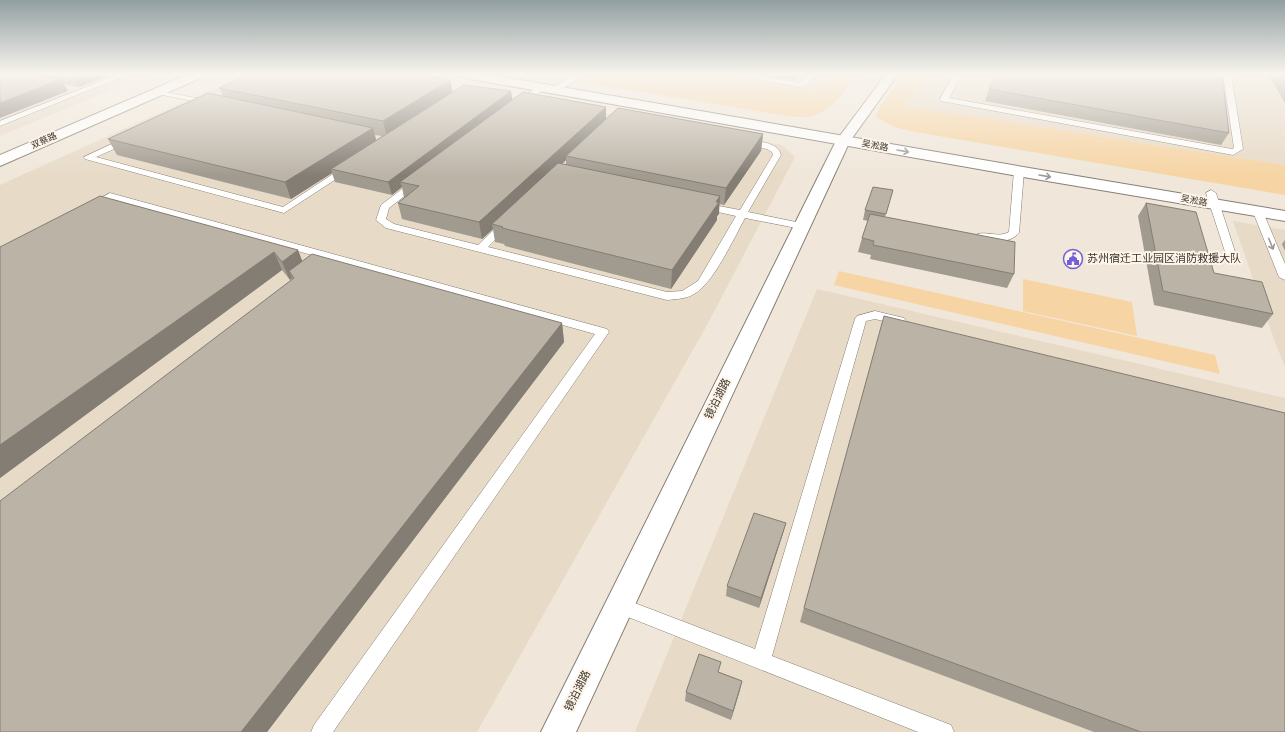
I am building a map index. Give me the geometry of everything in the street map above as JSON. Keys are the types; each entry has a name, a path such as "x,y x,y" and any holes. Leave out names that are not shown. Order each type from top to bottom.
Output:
{"main road":[{"name":"双蔡路","path":"0,150 99,108"},
{"name":"双蔡路","path":"0,161 121,108"},
{"name":"吴淞路","path":"680,108 1213,199 1258,212 1285,216"},
{"name":"镜泊湖路","path":"558,732 801,226 846,136 867,108"},
{"name":"吴淞路","path":"846,136 1018,171 1213,199 1285,206"}],"lane":[{"path":"0,124 40,108"},
{"path":"509,112 514,108"},
{"path":"994,108 1233,152 1239,148 1233,108"},
{"path":"138,135 88,157 284,210 356,163"},
{"path":"428,174 384,207 381,220 390,226 480,249 667,296 680,296 690,293 702,282 776,156 776,151 770,147 732,140"},
{"path":"968,234 997,239 1008,237 1014,233 1018,171"},
{"path":"83,210 110,196 603,332 321,732"},
{"path":"1213,199 1233,261"},
{"path":"696,204 801,226"},
{"path":"1258,212 1285,277"},
{"path":"480,249 513,217"},
{"path":"316,266 329,257"},
{"path":"761,660 861,319 875,315 914,324"},
{"path":"619,605 944,732"}],"shaded area":[{"path":"0,108 68,108 0,136"},
{"path":"170,108 577,108 782,145 795,157 707,325 477,732 0,732 0,185"},
{"path":"739,108 829,108 822,113 809,117 787,116"},
{"path":"879,108 919,108 1285,165 1285,195 915,132 894,127 876,117"},
{"path":"919,108 1285,108 1285,165"},
{"path":"1233,221 1285,230 1285,367 1275,342"},
{"path":"839,271 1215,355 1220,374 834,285"},
{"path":"1023,279 1132,302 1137,336 1023,311"},
{"path":"817,289 1285,398 1285,732 635,732"}],"building":[{"path":"175,108 279,108 373,128 285,182 108,139"},
{"path":"319,108 404,108 383,121"},
{"path":"427,108 488,108 388,182 331,169"},
{"path":"501,108 605,108 479,222 398,203 419,186 400,182"},
{"path":"618,108 763,134 726,188 566,156"},
{"path":"1094,108 1226,108 1229,133"},
{"path":"558,163 720,196 716,202 719,202 672,270 502,228 503,227 492,224"},
{"path":"873,187 893,190 886,214 865,210"},
{"path":"100,196 298,250 282,262 274,252 0,445 0,247"},
{"path":"1146,203 1196,212 1214,273 1262,282 1273,314 1163,291"},
{"path":"870,214 1015,242 1014,274 873,245 874,241 862,238"},
{"path":"312,254 562,323 241,732 0,732 0,501 294,278 289,271"},
{"path":"884,316 1285,413 1285,732 1141,732 804,608"},
{"path":"754,513 786,523 761,598 727,586"},
{"path":"699,654 721,662 718,672 742,681 733,711 686,692"}],"place":[{"name":"苏州宿迁工业园区消防救援大队","path":"1073,259"}]}
